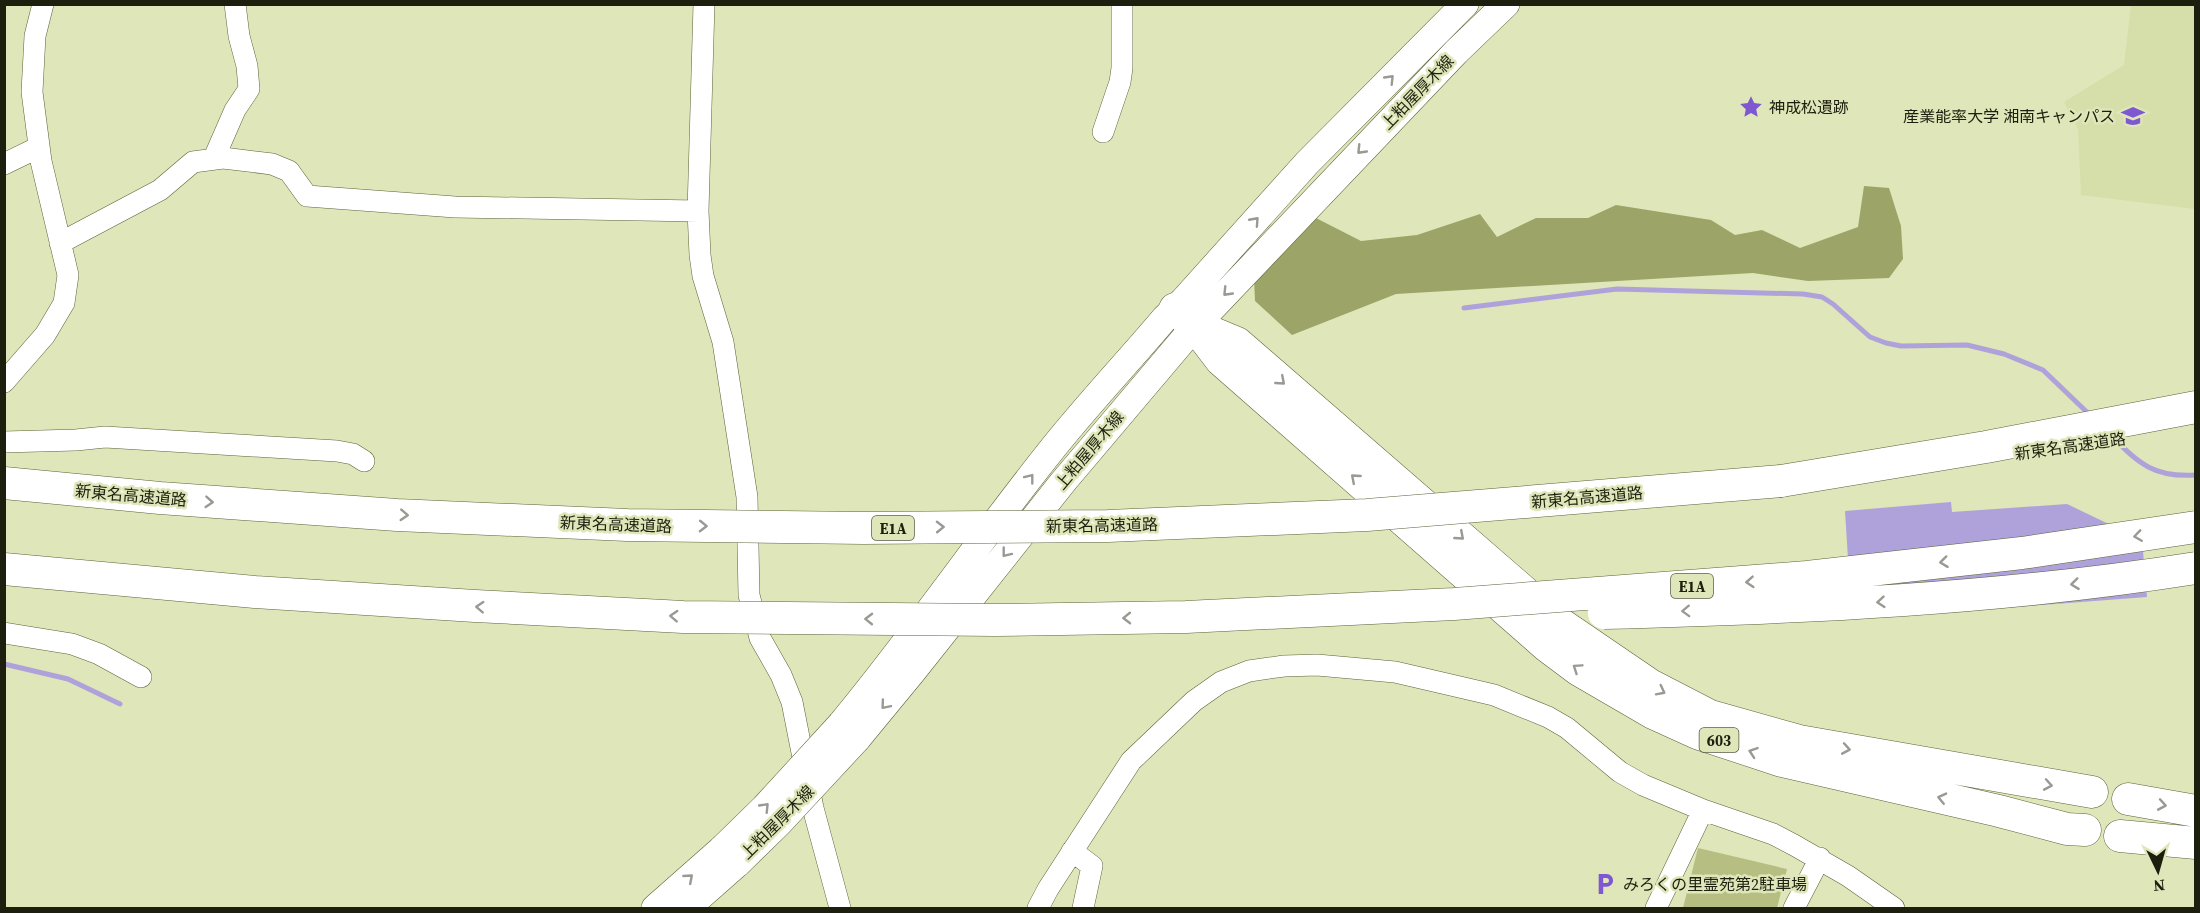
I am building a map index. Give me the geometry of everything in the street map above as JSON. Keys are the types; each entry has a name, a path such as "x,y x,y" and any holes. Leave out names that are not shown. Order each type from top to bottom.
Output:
{"highway":[{"name":"603","path":"1185,317 1229,352 1487,577 1546,646 1579,670 1653,713 1697,733 1782,761 2067,828 2085,830"},
{"path":"1781,481 1986,447 2196,407"},
{"name":"新東名高速道路","path":"4,483 160,498 397,515 627,525 864,528 1108,526 1367,514 1781,481 2015,454 2196,428"},
{"name":"E1A","path":"4,569 255,592 683,616 984,620 1186,617 1454,604 1807,577 2022,553 2196,527"},
{"path":"1186,617 1374,618 1766,609 1972,595 2196,568"},
{"name":"603","path":"1487,577 1562,624 1596,650 1650,685 1710,716 1799,741 2092,792"},
{"path":"2128,799 2196,811"},
{"path":"2120,836 2196,843"}],"main road":[{"name":"上粕屋厚木線","path":"1185,317 1307,163 1465,4"},
{"name":"上粕屋厚木線","path":"687,909 764,808 849,731 892,663 969,557 1051,451 1506,4"},
{"name":"上粕屋厚木線","path":"655,909 730,855"}],"street":[{"path":"4,382 45,335 64,303 68,274 39,147 32,92 35,36 43,4"},
{"path":"214,158 230,120 249,89 235,4"},
{"path":"704,4 698,211 703,276 723,342 747,496 749,595 760,638 781,675 792,702 813,808 840,909"},
{"path":"1102,132 1120,82 1122,4"},
{"path":"4,164 39,147"},
{"path":"60,243 160,190 193,162 214,158 272,164 290,171 307,196 455,207 698,211"},
{"path":"4,442 105,437 139,438 338,451 353,454 364,461"},
{"path":"4,633 72,644 99,654 141,677"},
{"path":"1038,909 1048,889 1131,761 1194,701 1221,682 1249,671 1284,666 1317,665 1395,672 1494,696 1548,717 1567,728 1606,762 1643,785 1703,810 1773,834 1820,858 1894,909"},
{"path":"1656,909 1703,810"},
{"path":"1072,851 1092,866 1083,909"},
{"path":"1794,909 1820,858"}],"shaded area":[{"name":"産業能率大学 湘南キャンパス","path":"2131,5 2195,5 2195,209 2081,195 2078,129 2064,102 2124,65"},
{"path":"1864,186 1889,188 1901,226 1903,259 1889,278 1808,281 1753,273 1396,294 1292,335 1255,301 1254,278 1314,217 1361,241 1417,235 1480,214 1497,237 1536,218 1588,218 1616,205 1711,220 1735,235 1762,230 1800,248 1858,227"},
{"path":"1951,502 1952,512 2067,504 2142,540 2147,597 1873,618 1850,591 1845,511"},
{"path":"1698,848 1787,869 1777,908 1683,908"}],"waterway":[{"path":"1464,308 1617,289 1803,294 1822,297 1870,337 1886,343 1901,346 1967,345 2004,354 2043,370 2092,417"},
{"path":"2109,434 2138,460 2157,471 2168,474 2196,475"},
{"path":"4,664 68,679 120,704"}],"place":[{"name":"神成松遺跡","path":"1751,107"},
{"name":"産業能率大学 湘南キャンパス","path":"2133,116"},
{"name":"みろくの里霊苑第2駐車場","path":"1605,884"}]}
